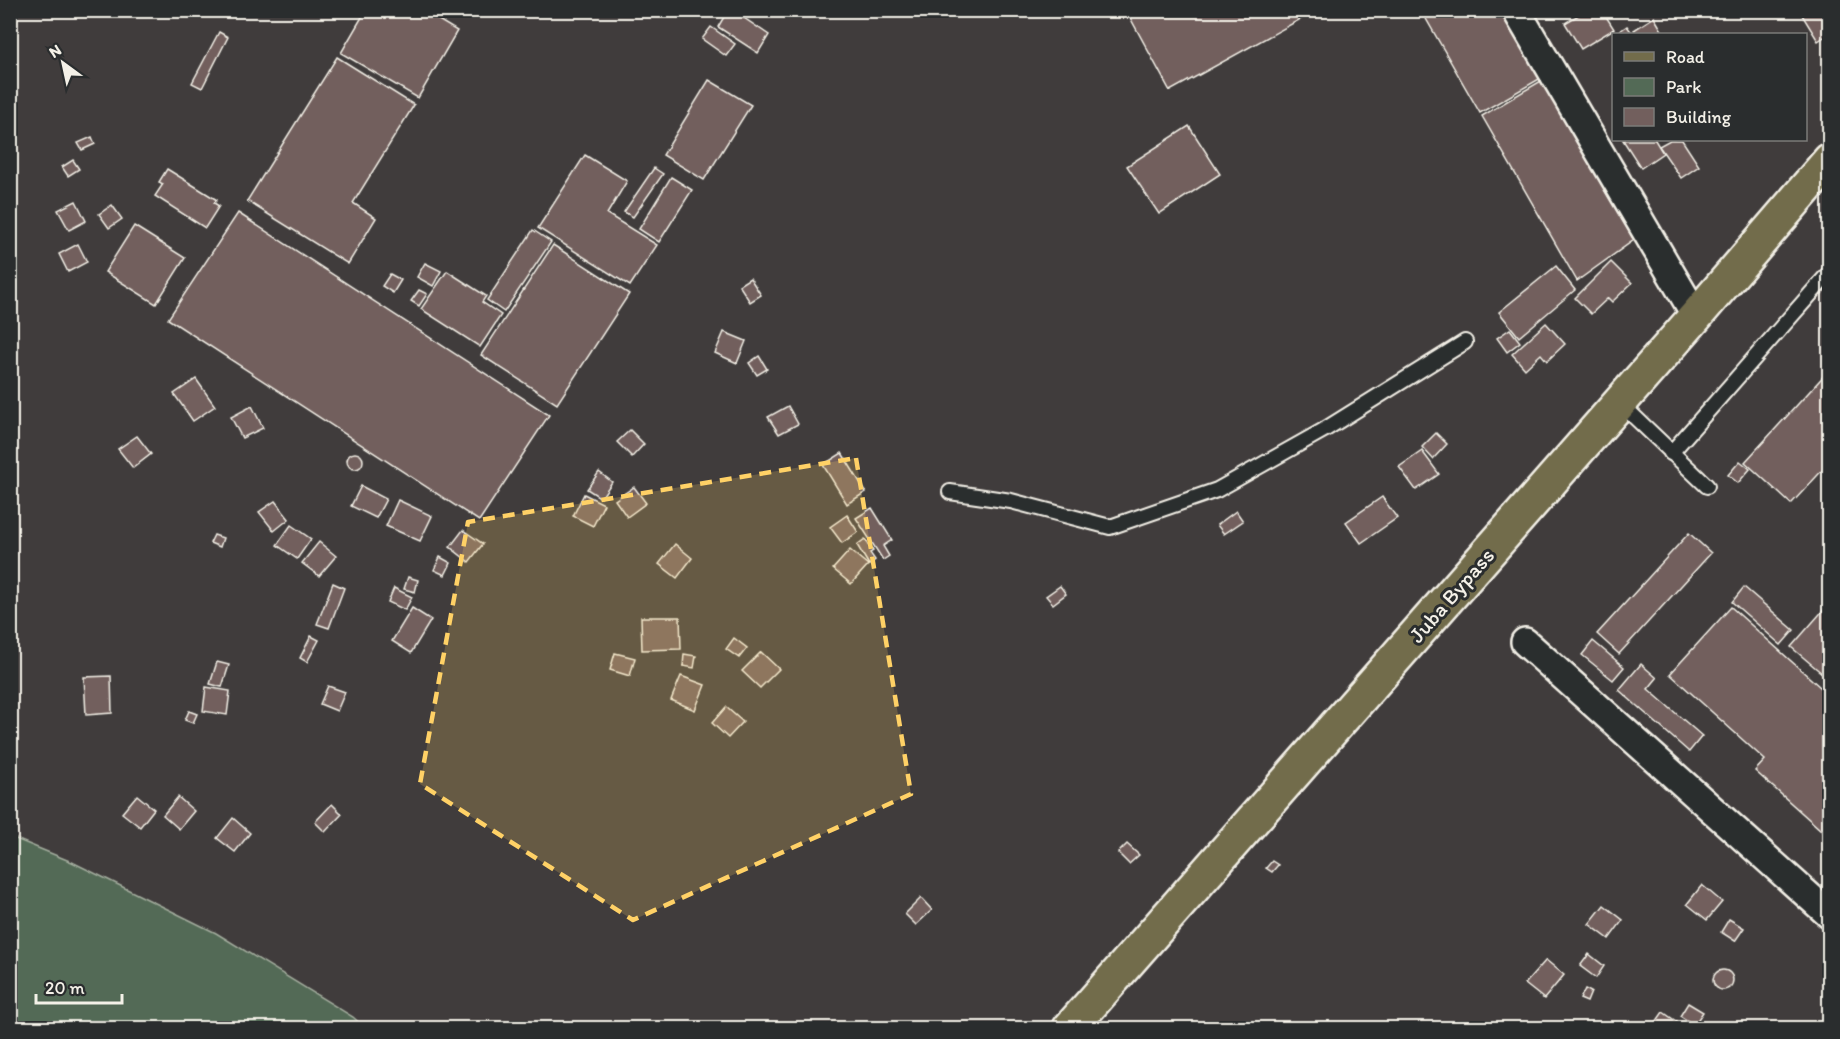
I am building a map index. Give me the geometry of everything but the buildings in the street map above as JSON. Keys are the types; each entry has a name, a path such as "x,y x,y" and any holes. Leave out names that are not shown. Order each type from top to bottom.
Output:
{"main road":[{"name":"Juba Bypass","path":"1070,1029 1696,316 1830,159"}],"street":[{"path":"1516,10 1696,316"},
{"path":"1525,642 1830,915"}],"lane":[{"path":"1671,453 1830,272"},
{"path":"950,492 1011,501 1110,527 1217,490 1324,430 1465,342"},
{"path":"1620,403 1707,486"}],"highlighted area":[{"path":"856,458 911,794 633,920 420,784 468,522"}],"green space":[{"path":"11,837 72,862 216,933 353,1017 365,1028 11,1028"}]}
